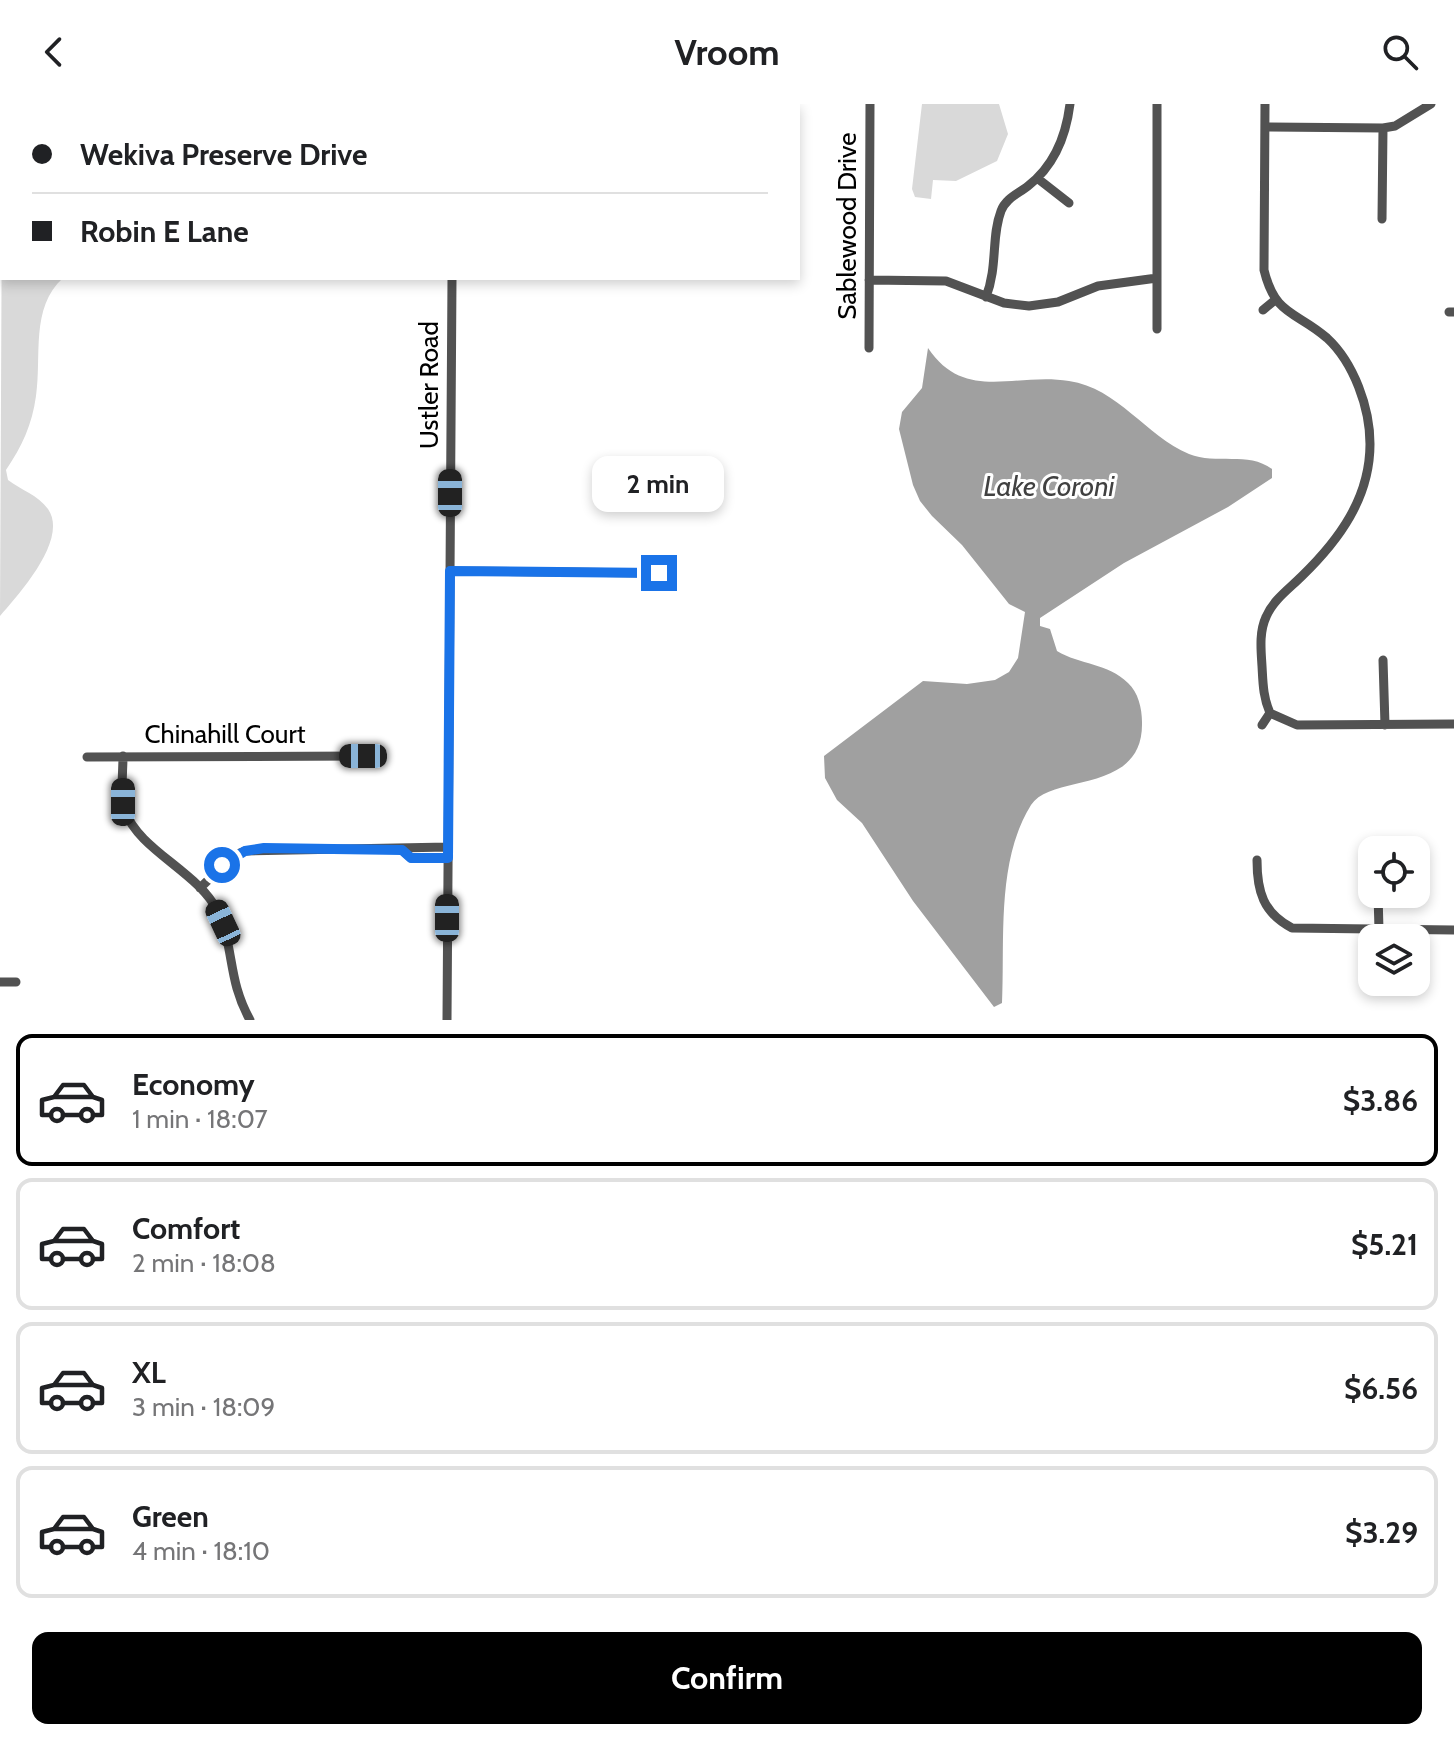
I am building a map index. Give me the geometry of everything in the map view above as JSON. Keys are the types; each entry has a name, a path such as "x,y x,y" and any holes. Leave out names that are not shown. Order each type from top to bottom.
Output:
{"street":[{"name":"Sablewood Drive","path":"869,348 870,104"},
{"path":"986,297 993,278 1000,213 1004,203 1037,178 1059,147 1070,104"},
{"path":"1157,104 1157,329"},
{"path":"1265,104 1264,270 1275,300 1328,339 1346,362 1360,390 1371,442 1363,491 1347,525 1266,616 1261,648 1264,699 1270,713 1297,725 1454,724"},
{"path":"1265,127 1383,128 1395,126 1431,104"},
{"path":"1382,219 1383,128"},
{"path":"1037,178 1069,203"},
{"path":"869,280 946,281 1017,306 1042,305 1098,286 1157,278"},
{"name":"Ustler Road","path":"447,1020 452,280"},
{"path":"1263,310 1275,300"},
{"path":"450,571 653,573 666,578"},
{"path":"1383,660 1385,725"},
{"path":"1262,725 1270,713"},
{"path":"123,756 123,802 130,821 200,888 223,923 234,986 250,1020"},
{"name":"Chinahill Court","path":"87,757 363,756"},
{"path":"200,888 233,856 264,848 402,850 424,846 448,852"},
{"path":"424,846 424,858"},
{"path":"402,850 411,858 448,852"},
{"path":"1257,860 1262,901 1278,921 1306,931 1358,930"},
{"path":"1430,930 1454,930"},
{"path":"0,982 16,982"}],"shaded area":[{"path":"922,104 999,104 1008,134 997,161 956,181 933,180 931,199 915,197 912,189"},
{"path":"2,280 61,280 46,303 42,318 38,381 32,416 6,470 8,480 48,509 53,521 52,535 39,566 0,616"}],"water":[{"name":"Lake Coroni","path":"928,348 942,365 958,375 975,380 1049,379 1086,385 1117,402 1159,436 1189,454 1242,459 1272,469 1272,478 1228,507 1124,563 1040,618 1040,626 1050,629 1057,651 1112,672 1128,683 1139,701 1142,722 1139,745 1128,761 1113,772 1042,795 1031,805 1020,827 1007,876 1002,1003 994,1007 913,901 862,823 837,800 825,778 824,756 923,681 967,684 995,680 1009,672 1018,658 1025,612 1009,604 962,545 932,516 913,485 899,429 902,412 922,388"}],"route":[{"path":"222,865 245,851 264,848 402,850 411,858 448,858 450,571 659,573"}]}
